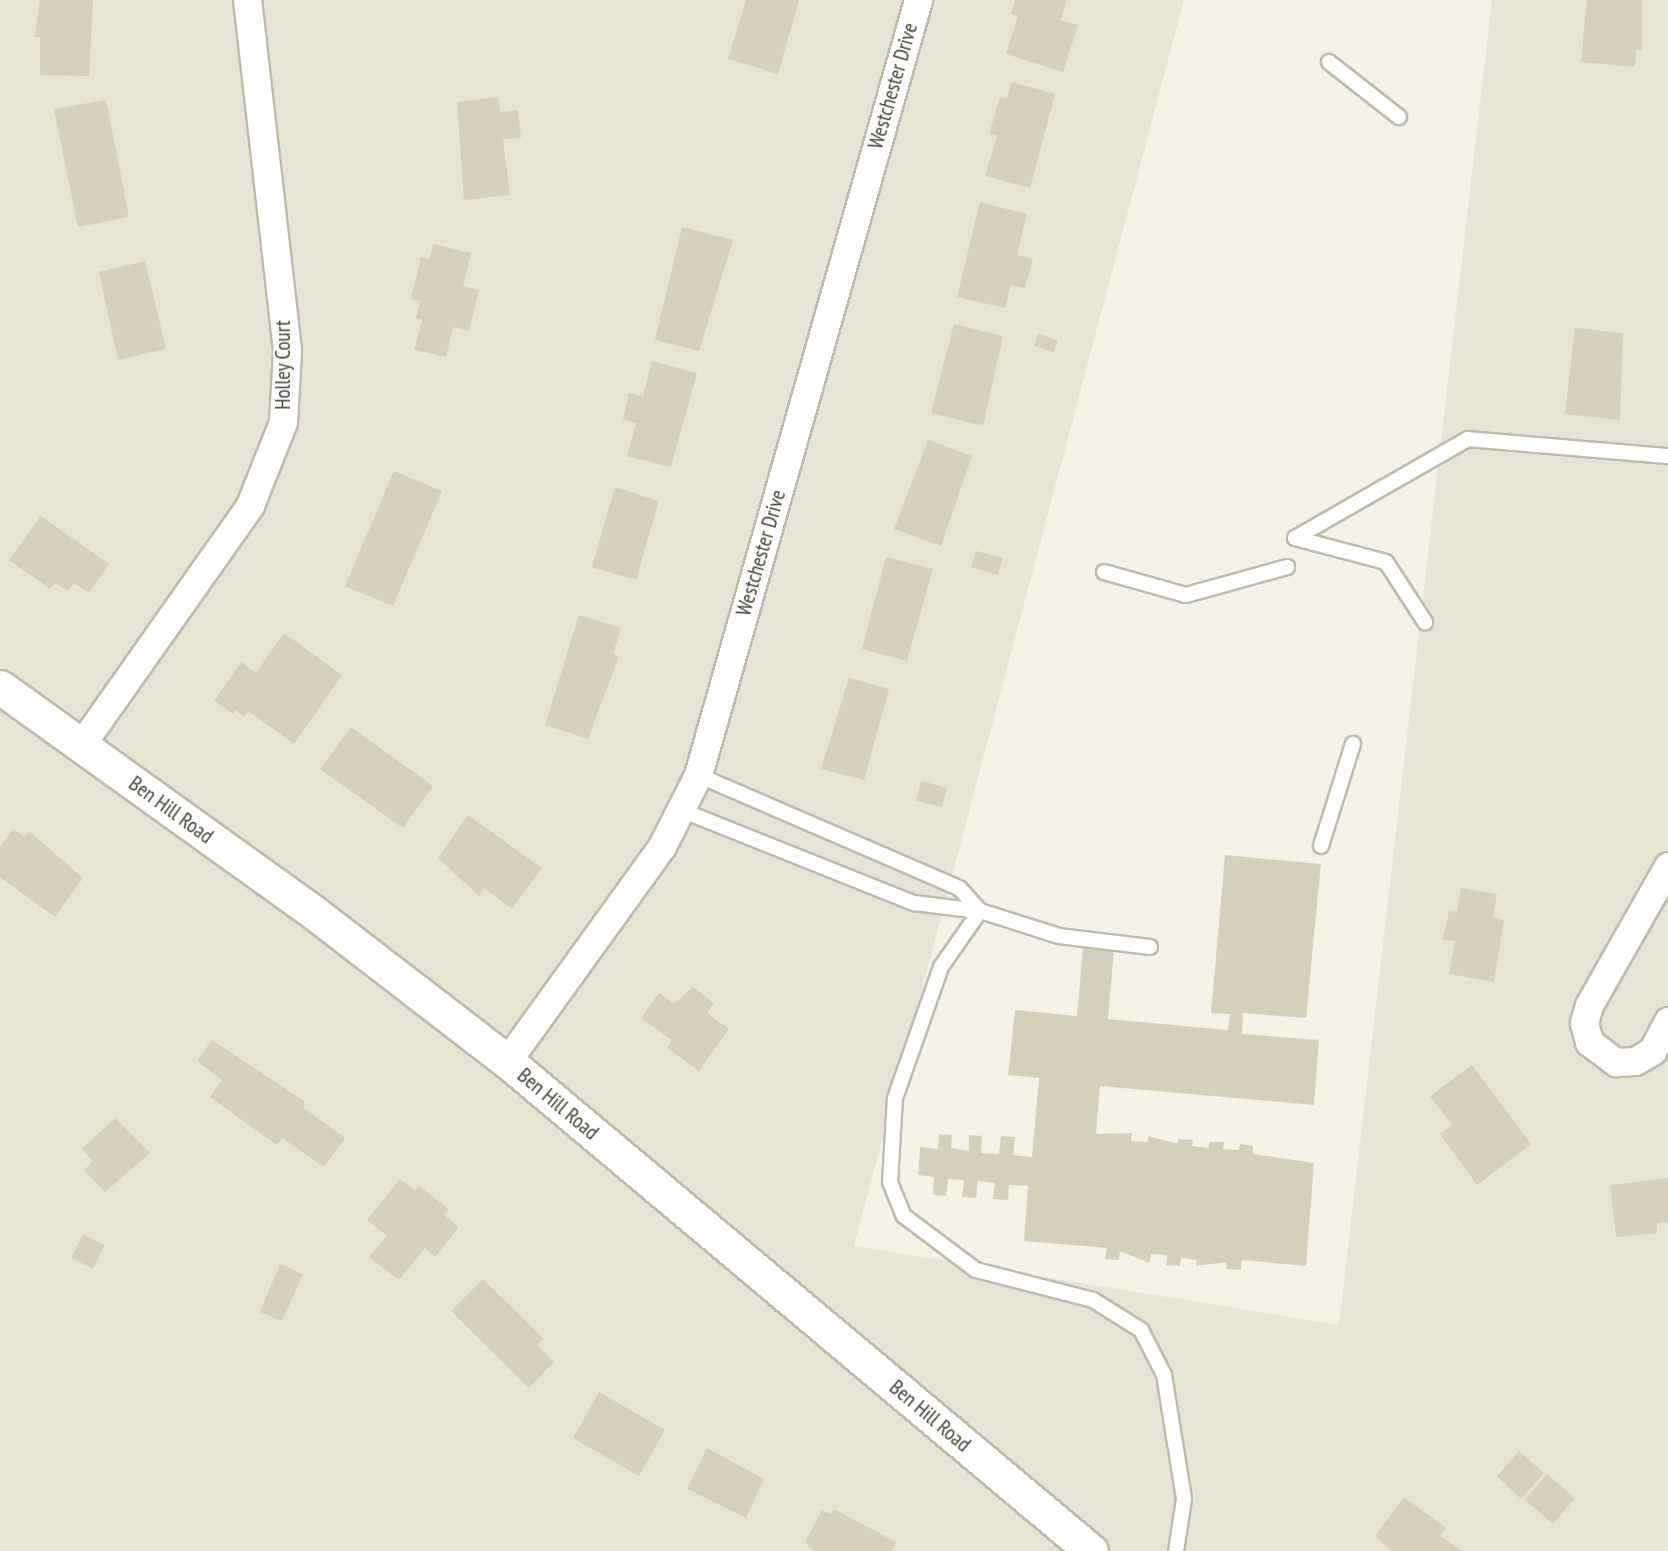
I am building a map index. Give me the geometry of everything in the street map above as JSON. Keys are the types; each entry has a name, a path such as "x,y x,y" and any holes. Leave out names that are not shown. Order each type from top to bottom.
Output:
{"street":[{"name":"Holley Court","path":"81,745 250,505 283,422 287,350 247,0"},
{"name":"Westchester Drive","path":"507,1061 662,846 698,775 918,0"},
{"name":"Ben Hill Road","path":"0,687 308,908 507,1061 1092,1551"},
{"path":"1668,866 1589,1005 1584,1023 1589,1042 1616,1062 1635,1061 1652,1051 1668,1021"}],"lane":[{"path":"1329,62 1399,117"},
{"path":"1425,622 1386,562 1295,538 1468,439 1668,456"},
{"path":"1104,572 1186,595 1287,567"},
{"path":"1322,846 1353,744"},
{"path":"698,775 959,888 980,911"},
{"path":"681,810 914,903 980,911 1059,936 1150,947"},
{"path":"980,911 941,967 895,1098 890,1182 904,1216 976,1270 1094,1300 1141,1330 1164,1375 1184,1499 1176,1551"}],"shaded area":[{"path":"0,0 1184,0 854,1246 1339,1325 1492,0 1668,0 1668,1551 0,1551"}],"building":[{"path":"40,0 93,0 89,76 40,75 40,37 35,37"},
{"path":"746,0 799,0 778,74 728,59"},
{"path":"1015,0 1067,0 1060,20 1078,25 1063,72 1006,54 1018,16 1011,14"},
{"path":"1587,0 1642,0 1642,50 1636,50 1635,67 1581,62"},
{"path":"1011,82 1055,94 1030,188 985,176 997,136 989,134 1000,97 1007,99"},
{"path":"498,97 500,112 518,110 521,138 503,139 510,195 464,200 457,102"},
{"path":"106,100 129,217 78,227 54,109"},
{"path":"980,202 1027,214 1017,255 1033,259 1025,288 1011,285 1005,308 957,297"},
{"path":"682,227 733,240 699,351 655,340"},
{"path":"433,244 471,253 463,286 479,290 469,331 453,327 446,357 414,350 422,320 416,319 420,301 411,299 421,257 430,259"},
{"path":"145,261 166,349 118,360 99,272"},
{"path":"954,324 1003,336 983,426 931,413"},
{"path":"1575,328 1623,333 1620,420 1565,414"},
{"path":"1038,334 1058,340 1054,352 1034,346"},
{"path":"652,361 697,373 671,467 627,456 636,423 623,419 629,393 643,396"},
{"path":"928,440 972,456 941,546 894,529"},
{"path":"394,471 442,491 393,606 345,586"},
{"path":"615,487 659,501 636,580 592,567"},
{"path":"41,516 109,564 89,593 74,583 68,591 55,583 50,589 9,560"},
{"path":"976,551 1003,558 998,575 971,567"},
{"path":"886,557 933,569 907,661 862,649"},
{"path":"579,615 621,628 613,654 619,656 588,739 545,725"},
{"path":"284,633 342,675 294,744 248,711 244,717 236,710 233,714 214,701 241,662 256,673"},
{"path":"849,678 889,689 864,780 821,769"},
{"path":"351,727 433,786 403,828 320,769"},
{"path":"921,781 947,788 942,807 916,801"},
{"path":"468,815 542,868 512,909 484,888 479,896 438,858"},
{"path":"13,829 24,836 30,832 83,878 55,917 0,877 0,847"},
{"path":"1225,855 1321,864 1306,1018 1243,1013 1242,1034 1319,1040 1314,1105 1100,1086 1096,1134 1132,1133 1131,1141 1148,1142 1148,1136 1178,1144 1178,1139 1193,1140 1192,1146 1209,1148 1209,1142 1224,1142 1223,1149 1239,1150 1240,1144 1253,1146 1253,1154 1314,1163 1306,1266 1242,1260 1241,1270 1226,1269 1227,1262 1196,1266 1197,1260 1181,1258 1180,1266 1166,1265 1167,1255 1151,1254 1149,1263 1120,1251 1119,1260 1105,1259 1107,1248 1024,1241 1028,1186 1009,1185 1008,1200 993,1199 995,1183 978,1181 976,1198 962,1197 964,1180 948,1179 946,1196 933,1195 934,1177 918,1175 920,1147 938,1149 939,1134 952,1135 951,1148 969,1151 969,1135 982,1136 981,1153 999,1154 1001,1136 1015,1137 1013,1155 1032,1157 1039,1078 1008,1075 1015,1010 1077,1016 1083,948 1114,950 1108,1019 1228,1030 1230,1014 1211,1013"},
{"path":"1461,888 1497,894 1493,917 1504,920 1494,982 1449,974 1455,941 1443,940 1449,911 1457,912"},
{"path":"693,987 714,1003 707,1013 729,1029 699,1071 667,1048 672,1040 641,1018 659,993 674,1004"},
{"path":"212,1040 304,1101 304,1108 345,1138 324,1167 282,1138 277,1145 210,1097 222,1080 197,1061"},
{"path":"1472,1065 1531,1144 1477,1185 1440,1134 1452,1125 1430,1096"},
{"path":"115,1118 150,1153 105,1192 84,1170 93,1161 82,1149"},
{"path":"1668,1178 1668,1222 1657,1223 1657,1233 1616,1237 1610,1185"},
{"path":"400,1179 415,1191 419,1186 449,1209 444,1215 459,1227 435,1257 425,1248 399,1280 369,1257 387,1236 367,1220"},
{"path":"83,1234 105,1245 93,1269 71,1258"},
{"path":"280,1264 303,1274 282,1321 260,1312"},
{"path":"483,1279 544,1339 537,1345 554,1362 529,1388 451,1311"},
{"path":"599,1392 665,1430 639,1476 573,1438"},
{"path":"707,1448 764,1479 746,1518 687,1489"},
{"path":"1519,1451 1544,1473 1521,1499 1497,1476"},
{"path":"1547,1474 1575,1498 1553,1524 1525,1500"},
{"path":"1404,1497 1446,1528 1440,1536 1462,1551 1392,1551 1375,1536"},
{"path":"834,1509 896,1542 892,1551 814,1551 805,1542 822,1510 831,1514"}]}
